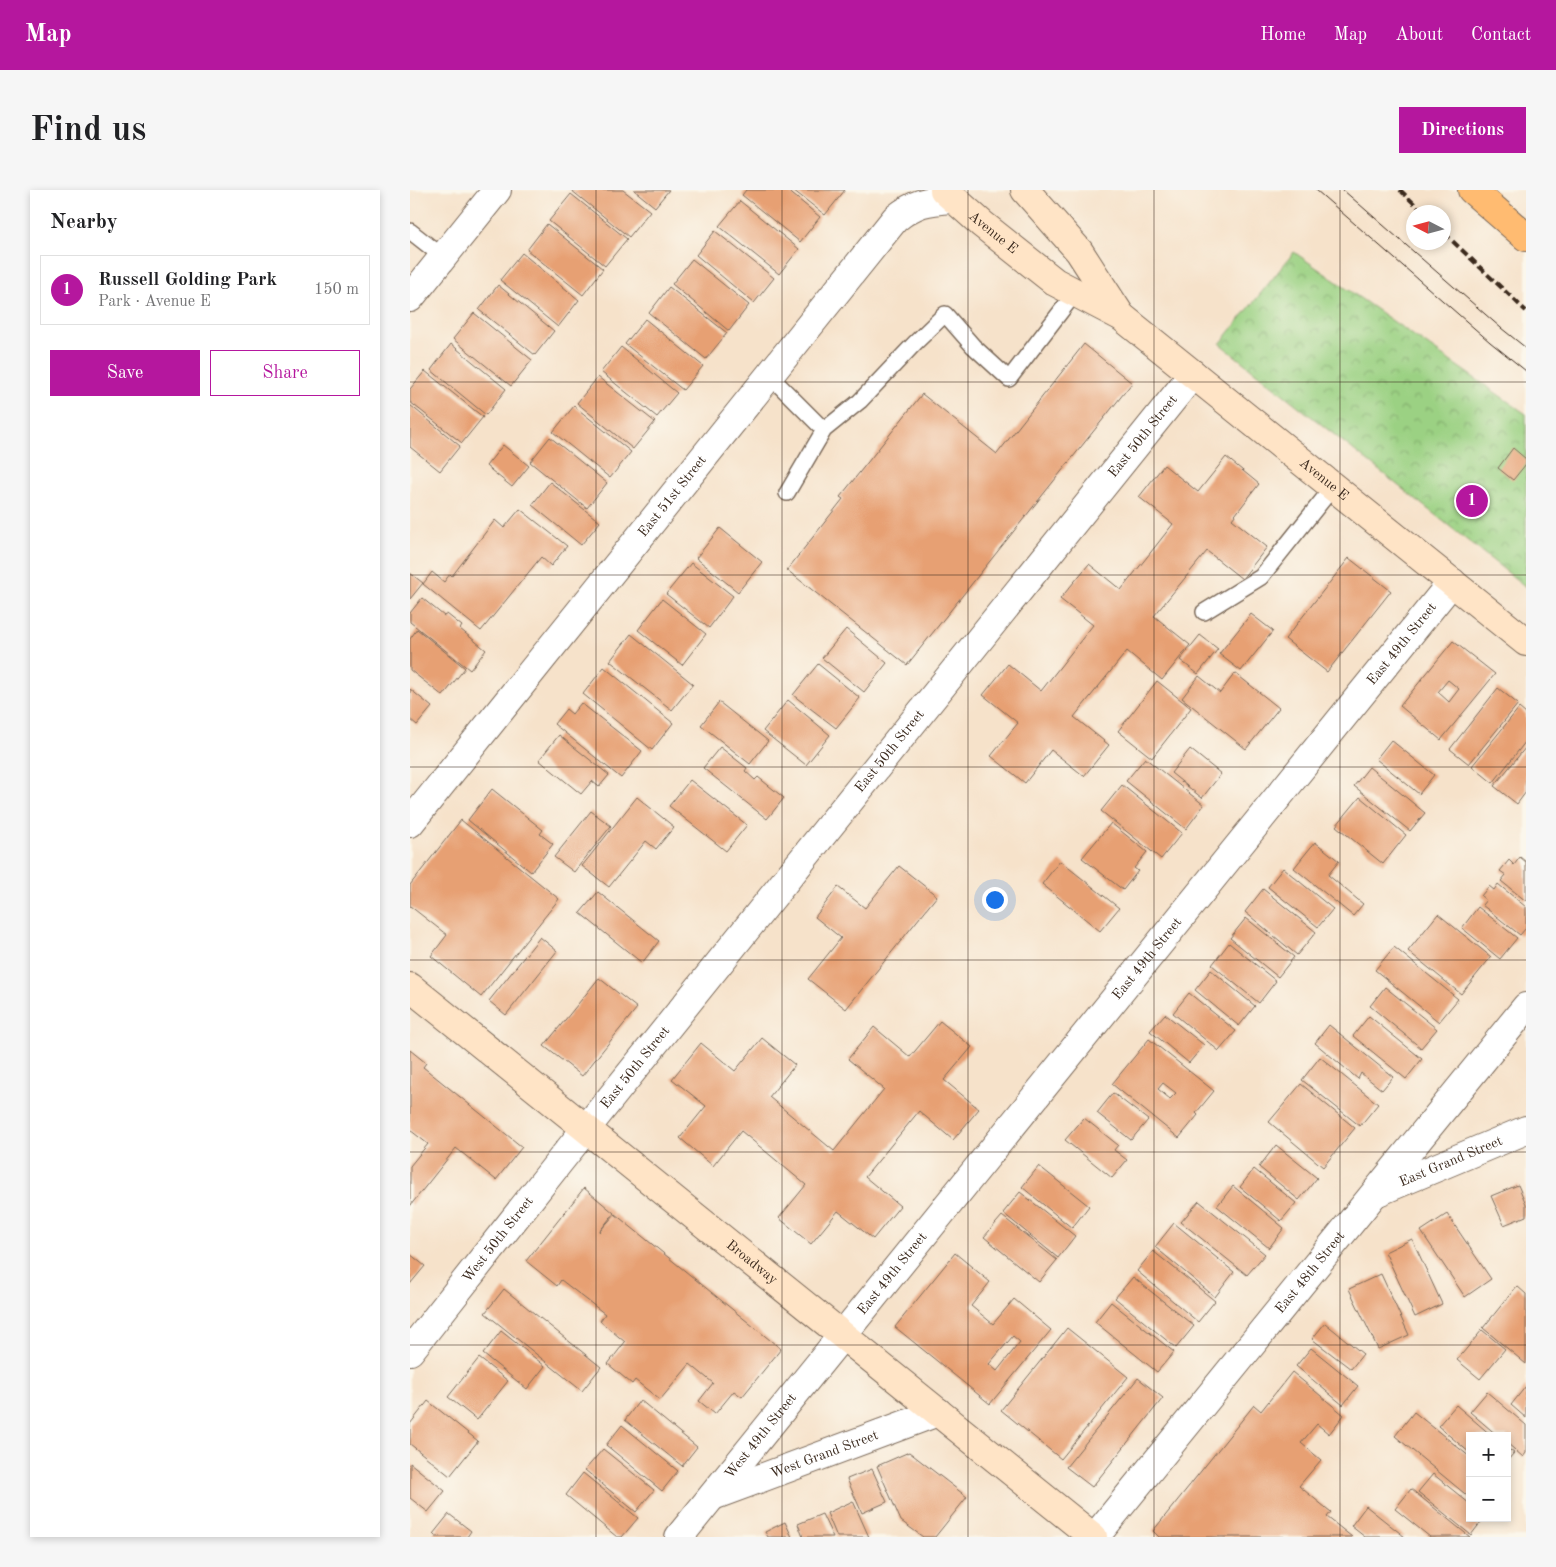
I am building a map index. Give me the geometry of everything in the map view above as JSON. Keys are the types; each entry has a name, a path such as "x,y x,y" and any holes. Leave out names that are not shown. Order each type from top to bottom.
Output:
{"highway":[{"path":"1472,190 1526,237"}],"main road":[{"name":"Avenue E","path":"1025,190 1079,251 1122,317"},
{"name":"Avenue E","path":"948,194 1055,282 1122,317 1526,642"},
{"name":"Broadway","path":"410,987 1094,1537"}],"street":[{"path":"410,298 497,190"},
{"name":"East 51st Street","path":"410,823 895,219 920,202 948,194"},
{"name":"East 50th Street","path":"587,1128 1193,374"},
{"name":"East 49th Street","path":"842,1334 1452,582"},
{"name":"East 48th Street","path":"1094,1537 1526,1007"},
{"name":"West 50th Street","path":"410,1351 587,1128"},
{"name":"East Grand Street","path":"1375,1194 1526,1130"},
{"name":"West 49th Street","path":"679,1537 842,1334"},
{"name":"West Grand Street","path":"711,1496 938,1412"}],"lane":[{"path":"410,231 444,257"},
{"path":"787,493 824,430 860,401 914,343 945,314 974,346 1009,379 1075,293"},
{"path":"769,375 824,430"},
{"path":"1204,612 1261,577 1333,487"}],"green space":[{"path":"1294,252 1526,414 1526,587 1220,344"}],"building":[{"path":"571,190 623,190 650,211 629,237"},
{"path":"634,190 669,190 655,207"},
{"path":"746,190 787,190 820,217 800,242 742,195"},
{"path":"793,190 845,190 825,215"},
{"path":"571,194 627,239 605,266 549,221"},
{"path":"740,201 799,249 779,274 719,226"},
{"path":"547,224 603,269 583,295 527,250"},
{"path":"715,231 774,278 754,303 696,255"},
{"path":"522,253 579,300 558,327 500,280"},
{"path":"692,259 749,305 729,331 672,284"},
{"path":"498,285 554,331 535,355 479,310"},
{"path":"669,287 727,333 706,359 649,313"},
{"path":"474,313 532,360 511,386 453,339"},
{"path":"645,319 703,366 683,390 625,344"},
{"path":"451,344 506,389 486,415 431,370"},
{"path":"1084,344 1132,383 907,665 787,570 843,499 840,497 922,394 997,454"},
{"path":"621,347 677,393 657,417 601,372"},
{"path":"425,371 483,417 462,443 410,402 410,389"},
{"path":"598,377 655,422 633,449 577,403"},
{"path":"410,405 460,446 440,471 410,447"},
{"path":"574,406 631,452 610,478 553,432"},
{"path":"550,437 607,483 587,508 530,462"},
{"path":"503,445 529,466 512,487 486,466"},
{"path":"1513,448 1526,459 1526,464 1513,480 1498,468"},
{"path":"1226,457 1259,484 1232,519 1267,547 1242,579 1207,551 1154,616 1190,645 1162,680 1127,651 1074,717 1109,745 1084,776 1051,750 1025,783 991,756 1018,723 983,695 1008,664 1041,691 1093,625 1060,599 1089,564 1121,590 1173,524 1139,497 1164,465 1198,492"},
{"path":"550,482 600,522 581,545 532,505"},
{"path":"520,509 567,546 551,566 541,557 481,631 423,584 432,572 444,582 450,574 452,576 495,520 504,528"},
{"path":"720,528 762,562 738,592 696,558"},
{"path":"1349,558 1391,591 1327,672 1285,639"},
{"path":"691,563 733,596 709,628 666,594"},
{"path":"410,573 423,583 410,599"},
{"path":"422,598 444,616 447,614 462,626 460,629 486,650 470,670 410,622 410,613"},
{"path":"662,599 706,634 682,665 638,630"},
{"path":"1251,614 1273,631 1241,671 1219,654"},
{"path":"417,629 465,668 443,696 410,670 410,639"},
{"path":"846,629 887,663 864,692 822,658"},
{"path":"631,634 693,684 672,710 610,661"},
{"path":"1200,635 1218,649 1198,674 1180,660"},
{"path":"1453,641 1495,674 1441,740 1400,706","holes":["1448,680 1459,689 1449,702 1438,692"]},
{"path":"818,664 860,698 836,728 793,695"},
{"path":"604,667 673,723 652,750 583,694"},
{"path":"1235,673 1279,708 1246,749 1182,698 1199,676 1220,693"},
{"path":"1157,681 1191,708 1152,758 1118,731"},
{"path":"1498,688 1518,704 1469,764 1450,749"},
{"path":"410,689 432,707 417,725 410,719"},
{"path":"788,700 830,735 806,765 763,731"},
{"path":"719,702 768,741 750,764 701,725"},
{"path":"581,703 642,751 621,778 554,724 566,709 572,714"},
{"path":"1519,708 1526,714 1526,741 1493,783 1472,766"},
{"path":"559,735 609,775 599,787 592,781 581,794 539,760"},
{"path":"1391,740 1434,775 1419,794 1376,759"},
{"path":"720,747 747,768 745,771 755,780 758,777 784,798 767,819 703,768"},
{"path":"1526,747 1526,792 1517,804 1494,786"},
{"path":"1190,749 1221,774 1202,798 1171,773"},
{"path":"1145,758 1204,805 1186,829 1126,781"},
{"path":"1369,767 1425,813 1410,831 1354,786"},
{"path":"690,780 747,825 726,851 669,806"},
{"path":"1122,785 1182,833 1161,859 1101,811"},
{"path":"492,789 543,830 540,834 553,844 531,872 468,820"},
{"path":"637,797 674,827 656,849 646,841 609,887 582,866"},
{"path":"1360,797 1406,835 1383,864 1336,826"},
{"path":"591,811 611,826 574,872 554,857"},
{"path":"461,820 559,899 481,997 431,956 447,935 410,906 410,885"},
{"path":"1111,823 1147,852 1134,868 1138,871 1123,890 1082,858"},
{"path":"1315,842 1339,861 1328,875 1363,904 1353,916 1294,868"},
{"path":"1520,857 1526,862 1526,901 1501,881 1506,875 1500,871 1509,860 1514,865"},
{"path":"1060,861 1119,908 1100,931 1042,884"},
{"path":"899,866 937,896 846,1009 808,979 841,938 815,917 838,887 865,908"},
{"path":"1283,868 1333,909 1318,927 1268,887"},
{"path":"1498,884 1526,907 1526,928 1520,935 1482,905 1486,900 1481,896 1489,886 1494,890"},
{"path":"1263,889 1316,932 1297,955 1245,912"},
{"path":"598,892 659,941 642,963 580,913"},
{"path":"1478,907 1517,938 1500,959 1462,928"},
{"path":"1438,914 1491,957 1461,994 1408,951"},
{"path":"1246,918 1294,957 1278,977 1230,938"},
{"path":"540,937 557,951 506,1015 489,1001"},
{"path":"1229,943 1276,981 1259,1003 1212,965"},
{"path":"1394,947 1458,999 1439,1022 1375,970"},
{"path":"1211,970 1255,1006 1239,1026 1195,990"},
{"path":"599,978 637,1008 582,1076 544,1046"},
{"path":"1385,987 1437,1029 1421,1048 1370,1006"},
{"path":"1189,993 1236,1031 1219,1051 1173,1013"},
{"path":"1165,1014 1204,1045 1189,1063 1150,1031"},
{"path":"1369,1016 1422,1059 1406,1079 1353,1036"},
{"path":"940,1021 972,1047 944,1080 979,1109 953,1140 919,1111 865,1177 900,1206 873,1239 838,1211 811,1244 779,1218 806,1185 741,1131 713,1166 680,1138 706,1106 672,1079 701,1043 735,1071 762,1038 795,1065 769,1097 834,1151 884,1089 848,1059 874,1027 910,1057"},
{"path":"1329,1025 1393,1077 1382,1090 1361,1073 1358,1079 1315,1043"},
{"path":"1149,1039 1214,1091 1196,1113 1198,1115 1179,1138 1112,1084","holes":["1163,1083 1176,1093 1170,1099 1158,1089"]},
{"path":"410,1050 426,1063 423,1067 522,1147 496,1180 456,1148 410,1206 410,1166 428,1144 410,1130"},
{"path":"1320,1057 1378,1104 1360,1126 1302,1080"},
{"path":"1301,1084 1355,1128 1323,1167 1269,1122"},
{"path":"1113,1093 1148,1120 1131,1140 1097,1113"},
{"path":"1084,1118 1118,1145 1114,1150 1127,1160 1112,1178 1065,1140"},
{"path":"1276,1145 1317,1178 1299,1200 1259,1167"},
{"path":"1039,1166 1089,1206 1072,1228 1022,1187"},
{"path":"1254,1169 1296,1203 1281,1221 1240,1187"},
{"path":"1518,1185 1526,1204 1526,1216 1504,1225 1491,1196"},
{"path":"1233,1186 1284,1228 1269,1248 1217,1206"},
{"path":"584,1188 614,1213 599,1232 615,1214 781,1349 742,1397 734,1391 715,1414 699,1401 713,1383 690,1364 660,1400 635,1380 632,1384 608,1364 625,1342 600,1321 605,1314 561,1280 557,1286 526,1261"},
{"path":"1020,1192 1075,1236 1058,1258 1003,1213"},
{"path":"1199,1201 1265,1254 1247,1275 1181,1222"},
{"path":"1447,1214 1491,1279 1465,1297 1421,1231"},
{"path":"1002,1216 1057,1260 1039,1282 984,1237"},
{"path":"1174,1223 1234,1272 1215,1297 1155,1247"},
{"path":"1412,1239 1442,1304 1415,1317 1385,1252"},
{"path":"1153,1251 1215,1301 1198,1322 1137,1271"},
{"path":"955,1253 990,1282 971,1306 993,1324 1014,1299 1051,1330 990,1404 895,1327","holes":["1013,1336 1020,1342 997,1371 989,1364"]},
{"path":"410,1254 425,1266 410,1284"},
{"path":"1381,1274 1409,1335 1378,1349 1349,1289"},
{"path":"1133,1277 1194,1326 1176,1348 1115,1298"},
{"path":"1517,1286 1526,1294 1526,1364 1483,1328"},
{"path":"504,1289 601,1367 582,1391 485,1313"},
{"path":"1111,1302 1174,1352 1157,1372 1095,1322"},
{"path":"1325,1323 1363,1354 1351,1369 1312,1339"},
{"path":"1067,1328 1128,1377 1061,1459 1001,1410"},
{"path":"1482,1330 1505,1349 1480,1379 1457,1360"},
{"path":"501,1331 545,1366 527,1389 483,1354"},
{"path":"1311,1348 1358,1386 1343,1405 1296,1366"},
{"path":"479,1358 508,1381 477,1420 448,1397"},
{"path":"1292,1372 1344,1415 1329,1434 1317,1424 1301,1443 1321,1460 1299,1486 1331,1512 1327,1517 1352,1537 1159,1537 1153,1531 1254,1405 1261,1411"},
{"path":"1138,1378 1163,1398 1092,1487 1066,1467"},
{"path":"1526,1386 1526,1418 1511,1405"},
{"path":"1487,1392 1526,1425 1526,1453 1523,1457 1511,1446 1511,1432 1493,1432 1470,1412"},
{"path":"640,1400 697,1447 682,1466 625,1420"},
{"path":"428,1401 478,1441 450,1476 410,1444 410,1424"},
{"path":"1456,1405 1487,1432 1466,1432 1466,1450 1438,1426"},
{"path":"1414,1412 1466,1454 1466,1495 1395,1436"},
{"path":"622,1425 678,1471 662,1491 606,1445"},
{"path":"603,1449 654,1490 636,1512 585,1470"},
{"path":"909,1452 967,1497 935,1537 923,1537 901,1521 877,1466"},
{"path":"410,1463 445,1491 428,1512 410,1498"},
{"path":"872,1469 887,1502 862,1513 847,1479"},
{"path":"583,1473 638,1518 622,1537 617,1537 566,1495"},
{"path":"1433,1474 1466,1501 1466,1522 1481,1522 1471,1535 1418,1492"},
{"path":"1411,1489 1470,1537 1430,1537 1395,1509"},
{"path":"853,1501 869,1537 837,1537 827,1513"},
{"path":"1366,1506 1405,1537 1365,1537 1351,1526"},
{"path":"449,1514 471,1531 467,1537 436,1537 433,1534"},
{"path":"822,1514 833,1537 803,1537 798,1524"},
{"path":"785,1522 792,1537 768,1537 765,1532"}],"tram line":[{"path":"1316,190 1490,342 1526,371"},
{"path":"1343,190 1526,348"}],"railway":[{"path":"1400,190 1416,205"},
{"path":"1451,240 1526,311"}],"place":[{"name":"Russell Golding Park","path":"1472,501"}]}
